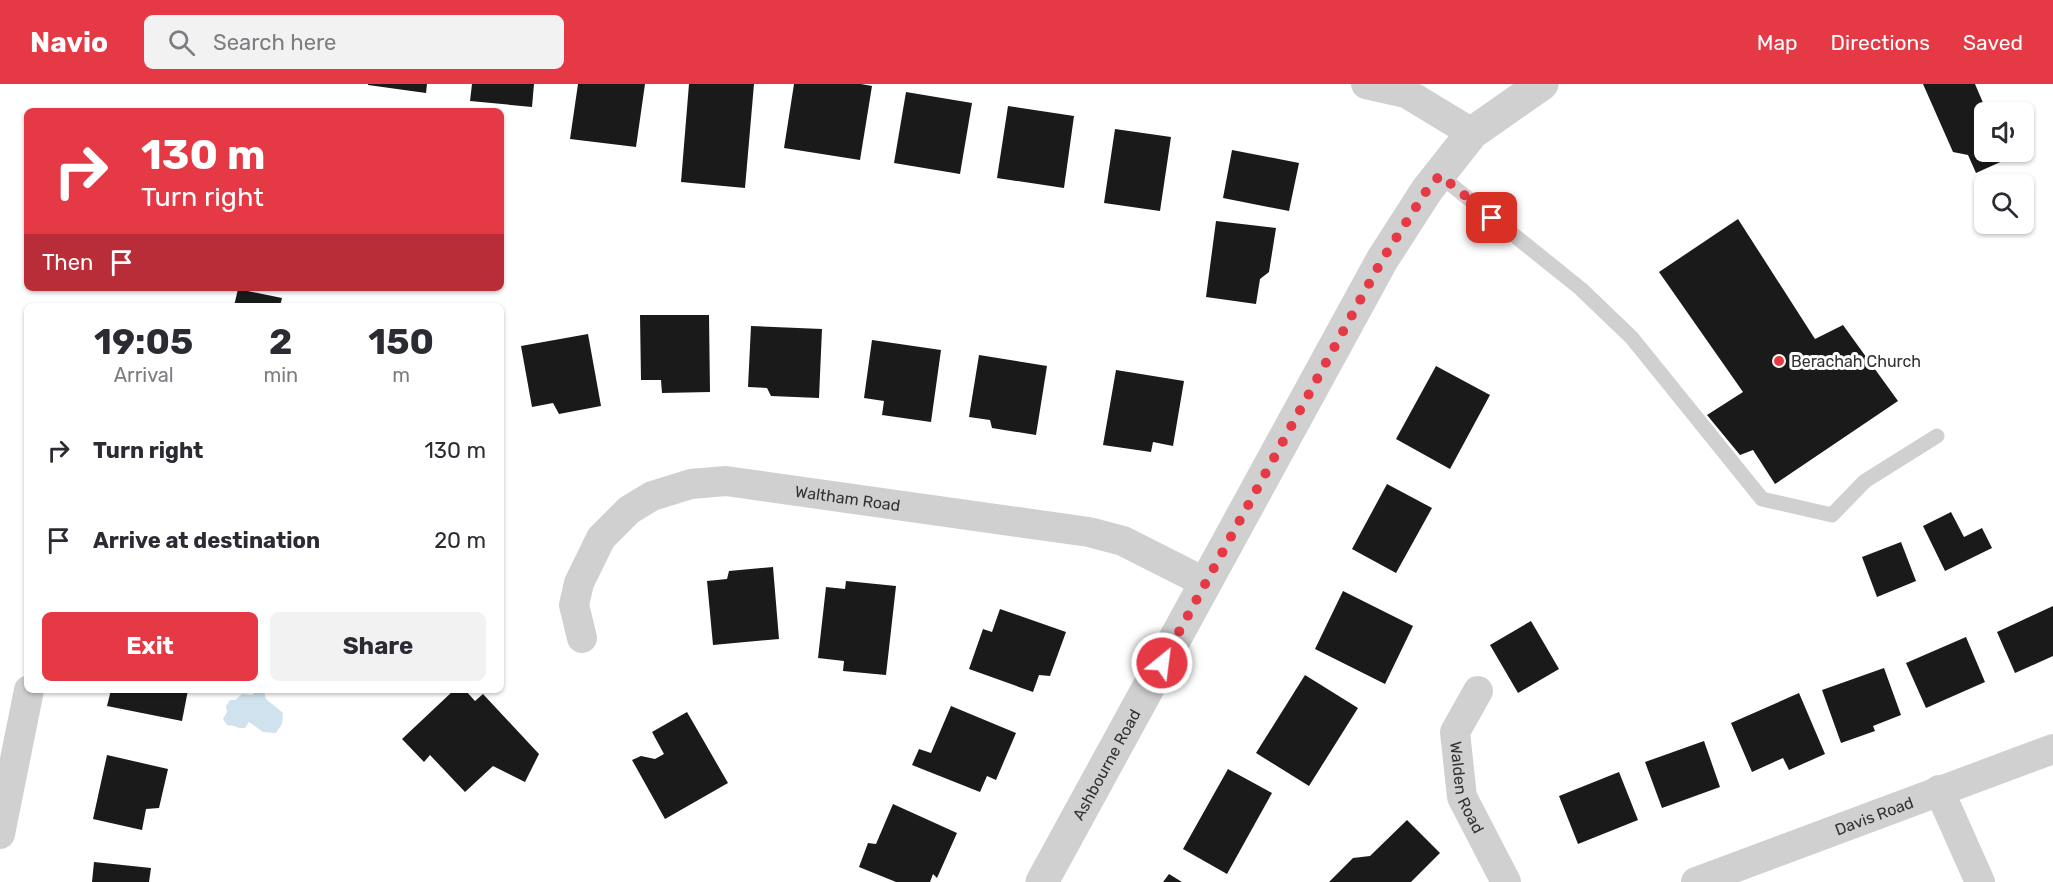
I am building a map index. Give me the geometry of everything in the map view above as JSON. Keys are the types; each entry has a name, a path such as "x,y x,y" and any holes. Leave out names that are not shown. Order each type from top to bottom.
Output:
{"street":[{"path":"1366,84 1406,93 1472,133"},
{"name":"Ashbourne Road","path":"1042,882 1382,260 1427,190 1472,133 1528,88"},
{"name":"Waltham Road","path":"582,638 574,605 579,583 601,538 629,510 652,496 691,483 726,481 1089,532 1123,541 1206,583"},
{"name":"Walden Road","path":"1478,692 1455,732 1462,797 1506,882"},
{"path":"0,834 28,693"},
{"name":"Davis Road","path":"1696,882 2053,748"},
{"path":"1939,790 1980,882"}],"lane":[{"path":"1440,175 1581,289 1632,338 1762,499 1832,515 1865,481 1937,436"}],"water":[{"path":"264,693 266,699 283,713 282,724 276,733 263,732 249,722 245,728 227,725 223,719 230,700 235,700 242,694"}],"building":[{"path":"368,84 427,84 426,93"},
{"path":"472,84 534,84 532,107 470,101"},
{"path":"578,84 645,84 636,147 570,139"},
{"path":"689,84 754,84 745,188 681,182"},
{"path":"794,84 872,86 860,160 784,148"},
{"path":"1923,84 1975,84 1983,102 1974,102 1974,162 2000,162 1976,173 1968,155 1953,152"},
{"path":"906,92 972,103 960,174 894,163"},
{"path":"1008,106 1074,116 1064,188 997,178"},
{"path":"1115,129 1171,137 1160,211 1104,203"},
{"path":"1232,150 1299,163 1289,211 1223,198"},
{"name":"Berachah Church","path":"1738,219 1815,339 1843,325 1898,401 1775,484 1753,450 1740,455 1707,415 1743,392 1659,272"},
{"path":"1216,221 1276,228 1269,272 1260,279 1256,304 1206,297"},
{"path":"238,291 282,298 281,303 235,303"},
{"path":"640,315 709,315 710,392 662,393 661,380 641,380"},
{"path":"751,326 822,329 819,398 771,396 767,388 748,387"},
{"path":"588,334 601,406 559,414 553,403 532,407 521,346"},
{"path":"872,340 941,350 931,422 882,415 884,401 864,398"},
{"path":"979,355 1047,366 1036,435 992,428 990,420 969,417"},
{"path":"1436,366 1490,395 1450,469 1396,439"},
{"path":"1116,370 1184,381 1173,446 1153,442 1151,452 1103,445"},
{"path":"1387,484 1432,508 1396,573 1352,549"},
{"path":"1951,512 1964,537 1982,528 1992,548 1945,571 1923,526"},
{"path":"1901,542 1916,581 1877,597 1862,557"},
{"path":"773,567 779,639 713,645 707,581 727,579 729,571"},
{"path":"846,581 896,586 886,675 843,671 844,661 818,658 826,587 845,589"},
{"path":"1343,591 1413,626 1385,684 1315,649"},
{"path":"2053,606 2053,656 2015,673 1997,632"},
{"path":"1000,609 1066,632 1050,676 1039,675 1033,692 969,669 983,629 992,632"},
{"path":"1531,621 1559,669 1518,693 1490,645"},
{"path":"1966,637 1985,682 1926,708 1906,663"},
{"path":"1884,668 1901,715 1873,726 1875,731 1841,743 1822,690"},
{"path":"1305,675 1358,708 1309,786 1256,753"},
{"path":"110,693 187,693 182,721 107,706"},
{"path":"451,693 468,693 475,701 483,694 539,754 525,782 493,766 465,792 430,755 424,762 402,739"},
{"path":"1799,693 1825,754 1789,770 1783,758 1752,772 1731,723"},
{"path":"951,706 1016,733 996,780 987,776 980,792 912,765 919,749 931,753"},
{"path":"687,712 728,783 665,819 632,760 641,756 655,759 664,754 652,732"},
{"path":"1704,741 1720,787 1662,808 1645,762"},
{"path":"107,755 168,769 159,808 146,809 142,830 93,819"},
{"path":"1228,769 1272,793 1227,874 1183,849"},
{"path":"1619,772 1638,820 1578,844 1559,796"},
{"path":"893,804 957,833 937,878 933,874 930,882 896,882 859,867 868,843 876,844"},
{"path":"1407,820 1440,853 1411,882 1329,882 1353,858 1370,856"},
{"path":"94,862 151,868 149,882 92,882"},
{"path":"1169,874 1182,882 1163,882"}],"place":[{"name":"Berachah Church","path":"1779,361"}],"route":[{"path":"1162,663 1382,260 1427,190 1440,175 1492,218"}]}
